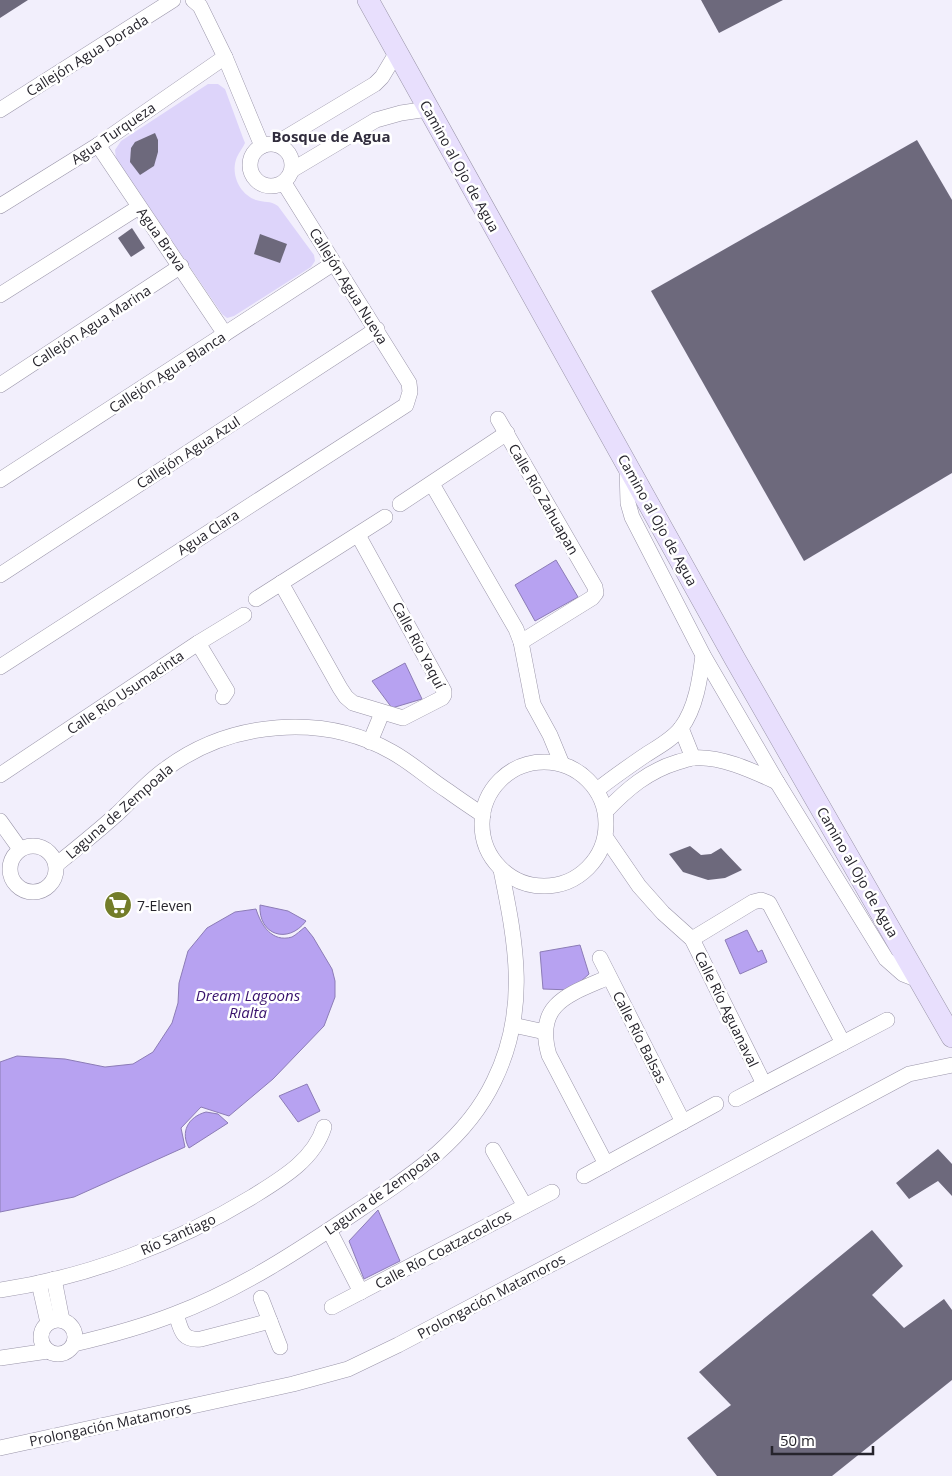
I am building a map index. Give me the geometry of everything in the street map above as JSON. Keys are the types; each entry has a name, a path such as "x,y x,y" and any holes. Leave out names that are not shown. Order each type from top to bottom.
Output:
{"street":[{"name":"Callejón Agua Dorada","path":"0,110 173,0"},
{"path":"193,0 200,6 268,145 287,151 291,156 288,176"},
{"name":"Camino al Ojo de Agua","path":"368,0 735,659 952,1037"},
{"path":"397,52 386,71 375,84 252,156 250,163 253,176 258,182 271,187 278,186 288,176 376,120 400,113 428,109"},
{"name":"Agua Turqueza","path":"0,206 98,145 225,57"},
{"name":"Agua Brava","path":"98,145 225,334"},
{"name":"Callejón Agua Nueva","path":"288,176 334,263 409,383 410,392"},
{"path":"0,295 139,207"},
{"name":"Callejón Agua Blanca","path":"0,480 334,263"},
{"name":"Callejón Agua Marina","path":"0,385 181,266"},
{"name":"Callejón Agua Azul","path":"0,575 377,329"},
{"name":"Agua Clara","path":"0,667 406,405 410,392"},
{"path":"498,419 507,433"},
{"name":"Calle Río Zahuapan","path":"400,504 507,433 596,591 592,598 521,642"},
{"path":"628,466 628,502 632,517 703,655 777,782 886,960 903,974 921,982"},
{"path":"432,484 516,629 521,642 533,704 550,735 562,764"},
{"path":"256,599 384,517"},
{"name":"Calle Río Yaquí","path":"281,583 346,697 353,703 403,718 442,698 445,693 358,535"},
{"path":"198,643 244,615"},
{"name":"Calle Río Usumacinta","path":"0,775 198,643 227,691 223,697"},
{"path":"597,790 619,772 666,742 681,728 696,692 703,655"},
{"path":"370,742 382,713"},
{"name":"Laguna de Zempoala","path":"56,865 96,833 146,784 168,766 192,752 220,740 266,728 298,726 334,731 370,742 412,764 482,815"},
{"path":"681,728 693,758"},
{"path":"606,811 626,791 646,776 666,766 693,758 732,764 777,782"},
{"path":"541,762 562,764 581,774 597,790 606,811 606,838 599,855 587,870 572,881 554,886 535,886 517,880 502,870 489,854 482,835 482,815 489,794 502,778 514,770 541,762"},
{"path":"0,822 20,849"},
{"path":"606,838 639,886 663,913 692,939"},
{"path":"33,845 45,849 54,858 56,865 56,872 50,885 38,892 30,892 17,886 5,872 11,860 20,849 33,845"},
{"name":"Laguna de Zempoala","path":"74,1344 121,1333 176,1314 266,1270 329,1230 436,1156 463,1129 494,1081 505,1055 512,1026 518,972 513,926 502,870"},
{"name":"Calle Río Aguanaval","path":"764,1084 692,939 753,902 761,900 769,904 843,1043"},
{"path":"600,958 609,977"},
{"name":"Calle Río Balsas","path":"606,1164 549,1055 545,1042 547,1020 553,1008 572,992 609,977 683,1122"},
{"name":"Calle Río Aguanaval","path":"736,1099 887,1020"},
{"path":"512,1026 545,1032"},
{"name":"Prolongación Matamoros","path":"0,1448 293,1384 348,1369 398,1345 909,1074 952,1065"},
{"path":"584,1176 716,1104"},
{"name":"Río Santiago","path":"0,1290 39,1283 104,1265 179,1236 229,1211 294,1169 313,1151 321,1138 324,1127"},
{"name":"Calle Río Coatzacoalcos","path":"493,1150 525,1206"},
{"name":"Calle Río Coatzacoalcos","path":"332,1307 552,1192"},
{"name":"Calle Río Coatzacoalcos","path":"329,1230 361,1292"},
{"path":"54,1279 55,1321"},
{"path":"39,1283 55,1321"},
{"path":"261,1298 280,1347"},
{"path":"176,1314 181,1331 187,1338 192,1339 200,1339 270,1321"},
{"path":"0,1358 48,1351 59,1354 65,1352 74,1344 75,1338 72,1327 55,1321 44,1326 40,1337 41,1342 48,1351"}],"shaded area":[{"path":"208,84 218,84 225,89 245,143 235,163 237,182 250,197 278,206 314,255 315,261 311,267 234,316 227,318 222,314 116,159 115,150 121,141"}],"water":[{"path":"556,560 578,597 535,621 515,585"},
{"path":"405,663 422,699 392,708 372,681"},
{"path":"260,905 288,911 306,921 291,933 276,933 269,930 264,924"},
{"name":"Dream Lagoons Rialta","path":"256,909 264,926 273,935 285,938 292,937 305,927 332,969 335,981 335,997 324,1026 273,1079 229,1116 201,1107 181,1128 185,1147 74,1197 0,1212 0,1062 17,1056 65,1059 105,1067 133,1064 153,1052 172,1023 178,1003 179,983 188,951 207,928 235,912"},
{"path":"747,930 758,952 762,950 767,962 740,974 725,940"},
{"path":"580,945 589,974 571,990 543,989 540,952"},
{"path":"307,1084 320,1111 298,1122 279,1096"},
{"path":"206,1112 218,1114 228,1123 189,1148 185,1136 187,1126 194,1117"},
{"path":"378,1210 400,1261 364,1279 349,1241"}],"building":[{"path":"0,0 28,0 0,18"},
{"path":"701,0 783,0 719,33"},
{"path":"155,133 158,140 158,152 154,166 140,175 130,162 131,148 135,142"},
{"path":"917,140 952,200 952,473 804,561 651,291"},
{"path":"132,228 145,248 131,257 118,238"},
{"path":"260,234 287,244 280,263 254,254"},
{"path":"690,846 701,855 711,854 721,848 742,870 725,878 708,880 683,872 669,854"},
{"path":"938,1149 952,1164 952,1196 938,1181 909,1199 896,1183"},
{"path":"872,1230 903,1266 872,1295 904,1328 944,1299 952,1310 952,1380 832,1476 717,1476 687,1438 731,1405 699,1372"}],"place":[{"name":"7-Eleven","path":"118,905"}],"district":[{"name":"Bosque de Agua","path":"331,136"}]}
